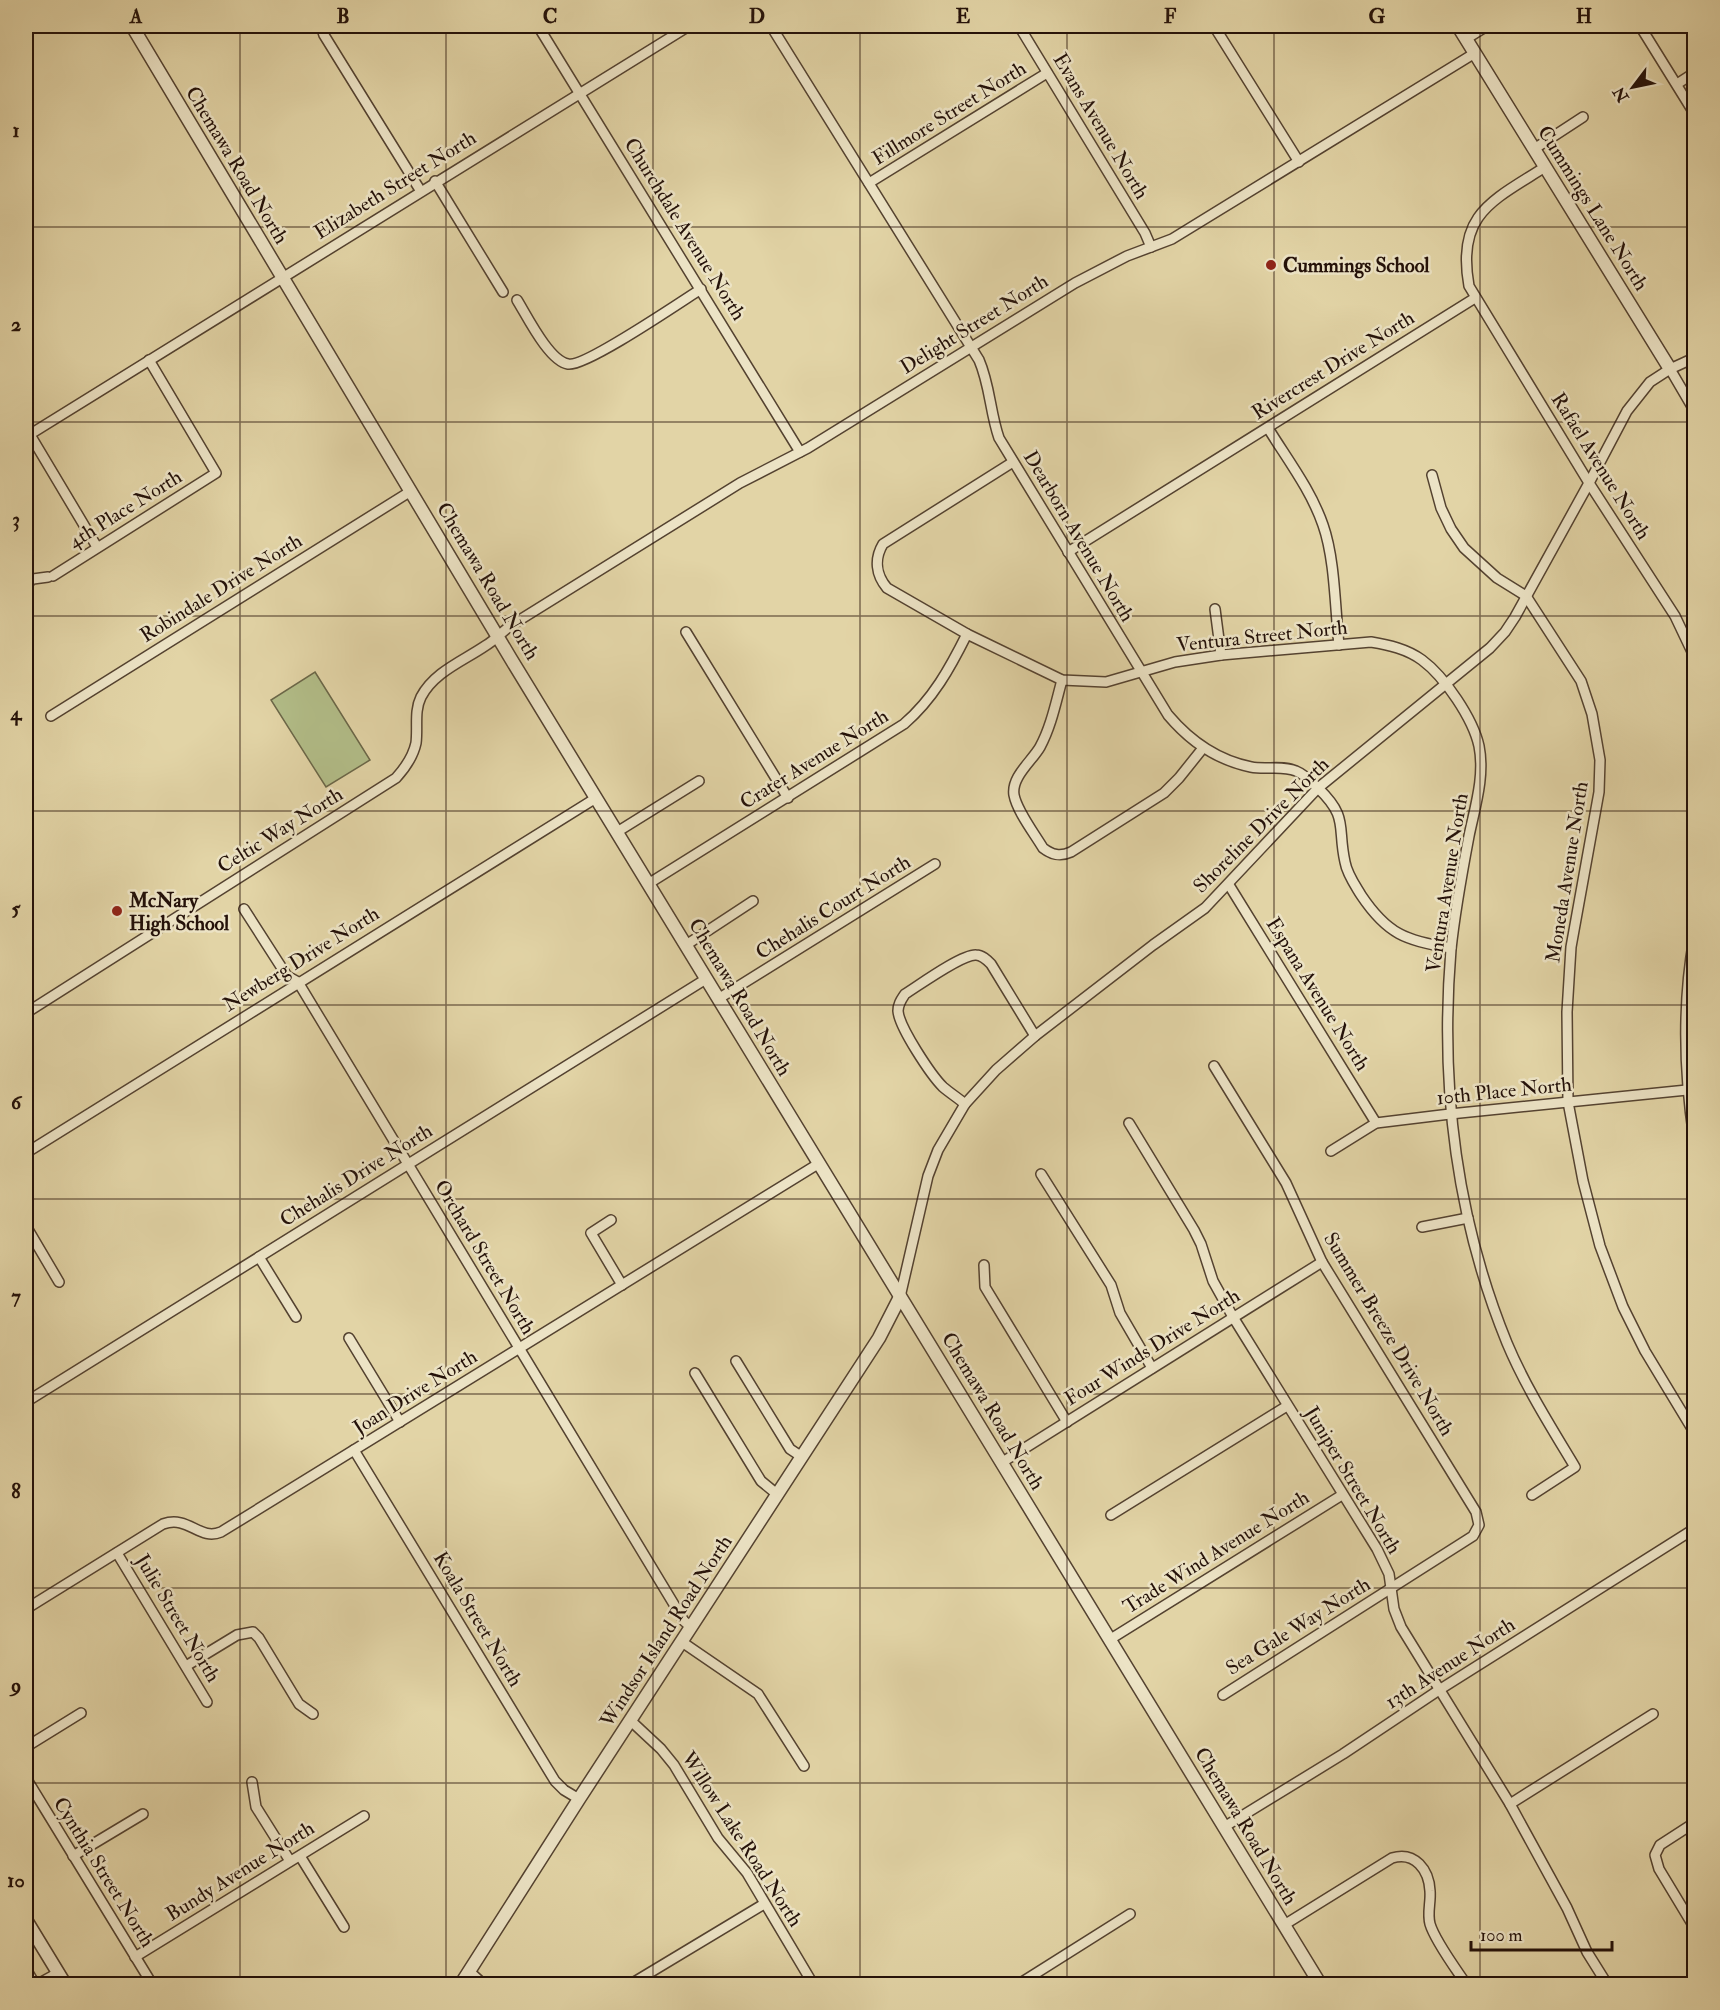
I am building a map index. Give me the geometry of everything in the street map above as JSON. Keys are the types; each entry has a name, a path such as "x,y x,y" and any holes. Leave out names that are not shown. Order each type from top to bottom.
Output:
{"street":[{"name":"Chemawa Road North","path":"132,26 648,884 1320,1984"},
{"path":"321,26 324,35 420,190"},
{"name":"Churchdale Avenue North","path":"538,26 800,452"},
{"name":"Elizabeth Street North","path":"27,432 149,360 420,190 689,26"},
{"name":"Dearborn Avenue North","path":"771,26 972,347 986,375 992,417 999,438 1168,715 1184,733 1203,748 1231,762 1252,767 1296,771 1318,788 1339,814 1346,866 1353,882 1369,906 1395,932 1418,943 1451,948"},
{"name":"Evans Avenue North","path":"1018,26 1145,232 1151,247"},
{"path":"1214,26 1299,162"},
{"name":"Cummings Lane North","path":"1458,26 1695,410"},
{"path":"1466,39 1487,26"},
{"path":"1640,26 1695,112"},
{"name":"Delight Street North","path":"498,636 546,602 740,483 800,452 1103,267 1172,239 1475,53"},
{"name":"Fillmore Street North","path":"869,183 1047,73"},
{"path":"1677,84 1695,73"},
{"path":"1534,149 1583,117"},
{"path":"1475,298 1469,286 1466,261 1467,247 1474,225 1486,207 1545,167"},
{"path":"435,181 502,292"},
{"path":"517,300 552,354 569,365 577,364 602,350 701,289"},
{"name":"Rivercrest Drive North","path":"1068,552 1475,298"},
{"name":"Rafael Avenue North","path":"1475,298 1589,483 1675,616 1695,656"},
{"name":"Shoreline Drive North","path":"900,1297 928,1176 938,1150 965,1104 996,1070 1035,1036 1205,908 1318,788 1497,640 1515,617 1627,411 1650,382 1670,369 1695,358"},
{"name":"4th Place North","path":"26,584 33,579 51,576 216,473 149,360"},
{"path":"1268,428 1312,500 1324,526 1330,551 1339,645"},
{"path":"27,432 97,547"},
{"name":"Ventura Street North","path":"1013,462 883,544 877,560 881,581 894,594 967,634 1062,680 1106,682 1175,662 1371,642 1404,650 1423,660 1445,684"},
{"path":"1432,475 1441,508 1464,548 1497,578 1526,596"},
{"name":"Robindale Drive North","path":"51,716 411,491"},
{"name":"Moneda Avenue North","path":"1526,596 1581,681 1592,714 1600,760 1599,792 1571,946 1567,1012 1568,1102 1582,1181 1600,1246 1623,1307 1645,1351 1695,1432"},
{"path":"1215,609 1221,656"},
{"path":"686,632 788,798"},
{"name":"Crater Avenue North","path":"648,884 875,743 913,716 936,691 967,634"},
{"name":"Celtic Way North","path":"26,1013 396,778 413,754 416,742 417,708 426,690 441,673 488,645 498,636"},
{"path":"1062,680 1040,747 1016,780 1014,787 1017,803 1043,848 1049,853 1057,855 1071,852 1164,793 1203,748"},
{"name":"Ventura Avenue North","path":"1445,684 1465,711 1474,729 1479,748 1481,779 1463,870 1451,948 1447,1035 1450,1114 1456,1158 1468,1218 1485,1283 1508,1344 1537,1402 1575,1467 1532,1494"},
{"path":"617,832 699,781"},
{"name":"Newberg Drive North","path":"26,1152 597,798"},
{"name":"Chehalis Court North","path":"718,999 935,864"},
{"name":"Espana Avenue North","path":"1229,885 1376,1123"},
{"path":"686,945 753,901"},
{"name":"Orchard Street North","path":"244,909 287,976 298,982 684,1621 691,1627"},
{"path":"1695,938 1688,977 1686,1011 1687,1090 1695,1139"},
{"path":"965,1104 943,1086 931,1072 903,1026 898,1009 899,1002 905,994 965,957 978,954 992,964 1035,1036"},
{"name":"Chehalis Drive North","path":"26,1402 706,979"},
{"name":"Summer Breeze Drive North","path":"1214,1066 1286,1183 1322,1262 1476,1512 1479,1525"},
{"name":"10th Place North","path":"1331,1150 1376,1123 1687,1090"},
{"name":"Juniper Street North","path":"1129,1123 1194,1230 1213,1281 1233,1317 1377,1549 1389,1574 1394,1610 1401,1627 1510,1804 1568,1908 1587,1952 1607,1984"},
{"name":"Joan Drive North","path":"26,1609 171,1521 179,1521 210,1535 221,1532 818,1164"},
{"path":"1041,1174 1111,1285 1120,1313 1152,1368"},
{"path":"1422,1227 1468,1218"},
{"path":"611,1220 591,1233 622,1285"},
{"path":"26,1226 59,1282"},
{"path":"259,1257 296,1317"},
{"name":"Four Winds Drive North","path":"1001,1463 1322,1262"},
{"path":"984,1265 985,1287 1067,1422"},
{"name":"Windsor Island Road North","path":"461,1984 579,1798 879,1338 900,1297"},
{"path":"350,1338 400,1422"},
{"path":"736,1361 790,1449 802,1457"},
{"path":"695,1373 761,1481 778,1495"},
{"path":"1111,1515 1287,1406"},
{"name":"Koala Street North","path":"354,1450 555,1781 564,1790 579,1798"},
{"name":"Trade Wind Avenue North","path":"1110,1640 1342,1495"},
{"name":"Sea Gale Way North","path":"1223,1695 1473,1536 1479,1525"},
{"name":"13th Avenue North","path":"1224,1827 1343,1754 1439,1690 1695,1529"},
{"name":"Julie Street North","path":"117,1553 207,1702"},
{"path":"186,1666 237,1635 253,1632 259,1638 299,1704 313,1714"},
{"path":"682,1642 758,1694 804,1766"},
{"path":"26,1747 81,1713"},
{"path":"1510,1804 1653,1714"},
{"name":"Willow Lake Road North","path":"631,1721 661,1749 674,1765 718,1838 747,1874 813,1984"},
{"name":"Cynthia Street North","path":"26,1778 152,1984"},
{"path":"252,1782 256,1807 290,1862"},
{"path":"73,1856 143,1814"},
{"name":"Bundy Avenue North","path":"135,1957 364,1816"},
{"path":"1695,1823 1660,1845 1655,1855 1659,1869 1695,1927"},
{"path":"1284,1925 1392,1858 1405,1855 1412,1857 1423,1868 1430,1886 1430,1923 1466,1984"},
{"path":"300,1856 344,1927"},
{"path":"631,1984 764,1904"},
{"path":"1019,1984 1130,1914"},
{"path":"26,1920 65,1984"},
{"path":"26,1969 37,1984 58,1972"},
{"path":"470,1972 483,1984"}],"green space":[{"path":"315,672 370,760 326,787 271,700"}],"place":[{"name":"Cummings School","path":"1271,265"},
{"name":"McNary High School","path":"117,911"}]}
